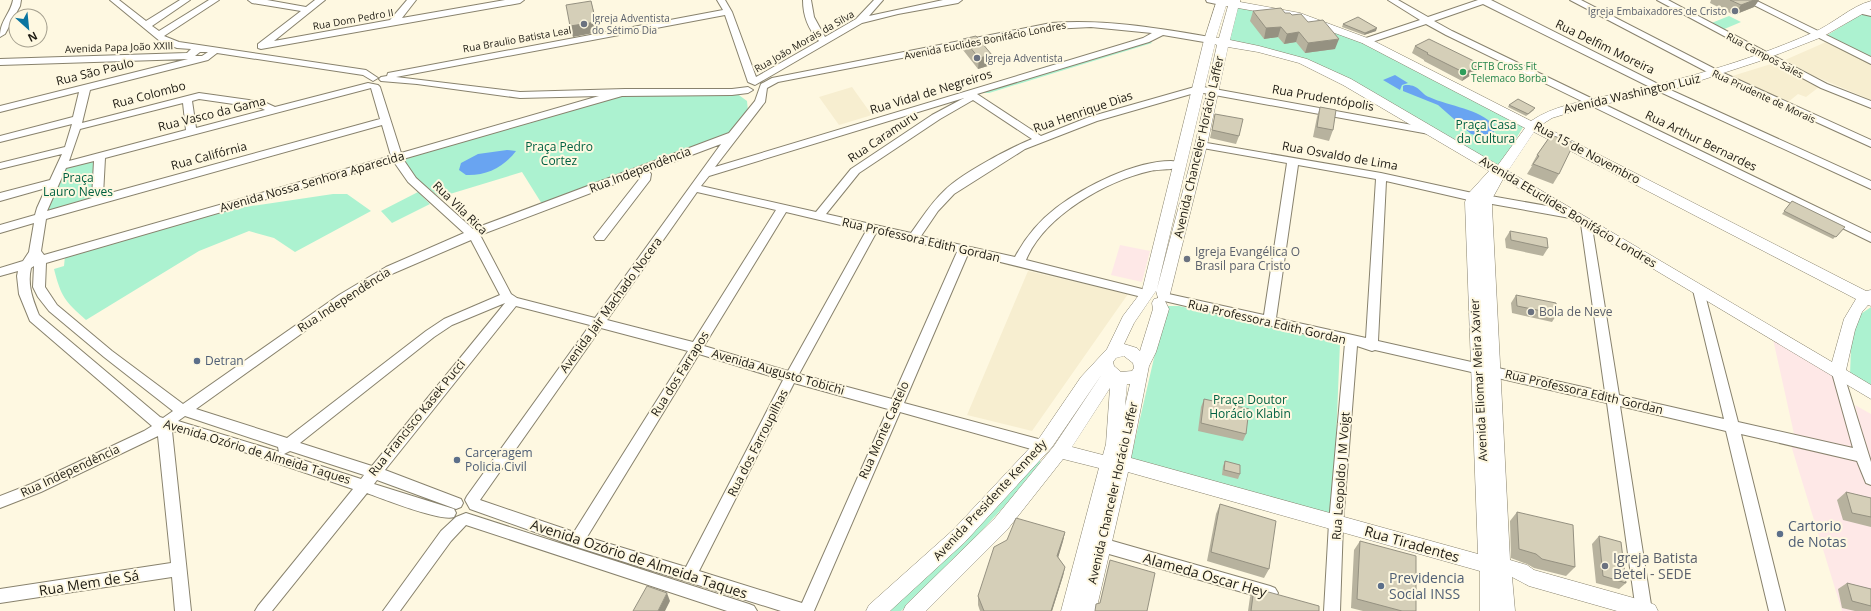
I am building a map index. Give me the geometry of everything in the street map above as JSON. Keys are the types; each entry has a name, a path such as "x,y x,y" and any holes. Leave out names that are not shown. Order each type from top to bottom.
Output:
{"main road":[{"name":"Rua 15 de Novembro","path":"1218,1 1235,2 1296,15 1366,40 1866,296"},
{"name":"Avenida Chanceler Horácio Laffer","path":"1071,611 1113,461 1148,352 1160,309 1154,296 1180,165 1218,1"},
{"name":"Avenida Chanceler Horácio Laffer","path":"1154,296 1201,145 1223,43 1235,2"},
{"name":"Avenida Washington Luiz","path":"1479,198 1500,172 1533,125 1554,113 1591,103 1661,89 1716,73 1766,56 1818,35 1868,9"},
{"name":"Avenida EEuclides Bonifácio Londres","path":"1210,40 1285,56 1316,66 1354,86 1871,393"},
{"name":"Avenida Eliomar Meira Xavier","path":"1479,198 1485,370 1496,568 1490,611"},
{"name":"Avenida Presidente Kennedy","path":"913,611 1001,524 1061,449 1112,366 1128,320 1154,296"},
{"path":"1844,377 1847,331 1856,309 1866,296"},
{"path":"1124,350 1139,357 1141,370 1130,379 1112,366 1124,350"},
{"name":"Avenida Chanceler Horácio Laffer","path":"1086,611 1102,545 1113,461 1112,366"},
{"name":"Avenida Presidente Kennedy","path":"876,611 959,536 1042,446 1087,381 1112,366"},
{"path":"1061,449 1113,461 1336,523"},
{"name":"Rua Tiradentes","path":"1336,523 1496,568 1520,578 1529,577 1645,611"},
{"name":"Avenida Eliomar Meira Xavier","path":"1496,568 1504,580 1505,611"}],"street":[{"path":"1,30 16,6 17,0"},
{"name":"Avenida Euclides Bonifácio Londres","path":"114,0 158,36 193,56"},
{"path":"145,26 186,0"},
{"path":"158,36 216,0"},
{"path":"252,0 308,10"},
{"path":"250,55 321,0"},
{"path":"393,23 412,0"},
{"name":"Rua Dom Pedro II","path":"261,46 520,0"},
{"path":"721,0 728,12 754,87 752,111"},
{"path":"728,12 731,0"},
{"path":"808,0 807,12 811,23 816,33 824,41"},
{"path":"860,21 879,0"},
{"name":"Rua João Morais da Silva","path":"754,87 824,41 860,21 897,11 958,0"},
{"name":"Rua Arthur Bernardes","path":"1392,0 1426,20 1591,103 1871,238"},
{"path":"1366,40 1485,0"},
{"name":"Rua Delfim Moreira","path":"1485,0 1661,89 1871,185"},
{"name":"Rua Prudente de Morais","path":"1574,0 1716,73 1871,144"},
{"name":"Rua Campos Sales","path":"1661,0 1824,86 1871,106"},
{"path":"1748,0 1871,61"},
{"name":"Rua Braulio Batista Leal","path":"376,81 426,68 728,12"},
{"name":"Avenida Euclides Bonifácio Londres","path":"173,44 207,52 238,53 366,73 376,81 417,81 520,95 625,92 732,92 775,80 1051,26 1104,24 1210,40"},
{"name":"Rua Vidal de Negreiros","path":"973,96 1146,40 1161,32"},
{"name":"Rua Vidal de Negreiros","path":"706,173 1178,35"},
{"path":"277,59 283,42"},
{"path":"164,56 173,44"},
{"path":"193,56 207,52"},
{"name":"Avenida Papa João XXIII","path":"0,62 193,56"},
{"name":"Rua São Paulo","path":"0,109 85,89 193,56"},
{"path":"417,81 426,68"},
{"name":"Rua Vasco da Gama","path":"62,166 275,111 376,81"},
{"name":"Rua Vila Rica","path":"376,81 397,158 412,180 462,227 472,234 484,252 510,299"},
{"name":"Avenida Jair Machado Nocera","path":"457,515 474,513 474,502 598,322 762,98 754,87"},
{"name":"Avenida Ozório de Almeida Taques","path":"85,89 78,123 69,149 62,166 52,183 40,217 38,256 39,287 52,308 108,354 182,410 373,472 457,515"},
{"name":"Rua Prudentópolis","path":"1198,89 1429,131"},
{"name":"Rua Henrique Dias","path":"914,238 934,208 950,191 995,162 1039,139 1094,119 1198,89"},
{"name":"Avenida Nossa Senhora Aparecida","path":"38,256 397,158 625,92"},
{"name":"Rua Colombo","path":"0,139 187,98 212,96 264,105 275,111"},
{"path":"973,96 1039,139"},
{"name":"Rua Caramuru","path":"820,216 846,180 855,171 936,117 973,96"},
{"path":"187,98 191,132"},
{"name":"Rua Califórnia","path":"0,229 97,200 386,121"},
{"name":"Rua Independência","path":"0,502 36,488 149,435 165,425 182,410 370,281 390,270 472,234 734,135"},
{"name":"Rua Osvaldo de Lima","path":"1201,145 1380,176 1479,198 1570,214"},
{"path":"0,166 69,149"},
{"path":"97,200 100,156"},
{"path":"1268,322 1292,161"},
{"path":"1019,262 1022,252 1034,236 1050,219 1074,201 1095,189 1144,169 1166,164 1180,165"},
{"path":"600,237 646,178 646,174 643,169"},
{"path":"1372,346 1380,176"},
{"path":"0,197 52,183"},
{"name":"Rua Professora Edith Gordan","path":"695,188 1019,262 1154,296 1372,346 1612,398 1862,456"},
{"name":"Rua dos Farrapos","path":"577,540 783,208"},
{"path":"1587,224 1645,611"},
{"name":"Rua dos Farroupilhas","path":"690,575 792,377 872,229"},
{"name":"Rua Monte Castelo","path":"805,611 964,250"},
{"path":"0,272 26,264 38,256"},
{"name":"Avenida Ozório de Almeida Taques","path":"26,264 23,276 25,294 34,318 155,420 165,425 186,428 749,611"},
{"path":"1699,290 1777,611"},
{"path":"273,456 430,334 448,322 510,299"},
{"name":"Avenida Augusto Tobichi","path":"510,299 696,348 894,406 1042,446"},
{"name":"Rua Francisco Kasek Pucci","path":"263,611 510,299"},
{"name":"Rua Leopoldo J M Voigt","path":"1332,611 1336,523 1351,341"},
{"path":"1844,377 1862,456 1871,479"},
{"path":"165,425 183,611"},
{"path":"391,611 446,536 457,515 462,500 474,502"},
{"name":"Avenida Ozório de Almeida Taques","path":"474,502 577,540 805,611"},
{"name":"Alameda Oscar Hey","path":"1102,545 1286,598"},
{"name":"Rua Mem de Sá","path":"0,596 178,569"},
{"path":"1317,607 1332,611"}],"shaded area":[{"path":"1826,42 1871,64 1871,100 1812,75 1785,60"},
{"path":"1775,64 1819,87 1806,97 1798,94 1787,103 1729,77"},
{"path":"852,87 872,115 839,125 819,97"},
{"path":"1120,245 1150,251 1142,282 1111,275"},
{"path":"1028,271 1128,294 1032,431 967,415"},
{"path":"1773,339 1836,377 1859,453 1794,434"},
{"path":"1855,405 1871,414 1871,466 1867,456"},
{"path":"1790,442 1861,457 1871,486 1871,611 1842,611"}],"green space":[{"name":"Praça Casa da Cultura","path":"1237,6 1355,37 1526,122 1498,169 1328,69 1226,41"},
{"path":"1871,8 1871,59 1826,36"},
{"path":"1729,16 1741,22 1722,30 1709,24"},
{"path":"1149,40 1152,43 989,93 980,93 982,91"},
{"name":"Praça Pedro Cortez","path":"736,93 747,101 748,111 731,132 726,135 542,204 522,172 440,197 414,175 406,164 404,158 618,95"},
{"name":"Praça Lauro Neves","path":"98,157 96,199 45,213 66,166"},
{"path":"418,192 430,204 392,223 381,211"},
{"path":"333,194 347,194 371,211 295,252 274,238 249,231 199,251 86,320 68,303 59,286 54,269 64,266 65,256 238,208"},
{"name":"Praça Doutor Horácio Klabin","path":"1166,306 1179,306 1340,343 1333,514 1130,462"},
{"path":"1871,307 1871,387 1850,375 1852,320"},
{"path":"1035,459 1040,460 1041,464 991,521 938,576 901,611 882,611"}],"water":[{"path":"1395,75 1408,83 1402,85 1400,90 1383,80"},
{"path":"1403,86 1414,86 1426,96 1481,115 1495,126 1493,135 1488,138 1471,134 1438,105 1403,91"},
{"path":"507,150 516,151 506,162 487,172 466,175 459,170 461,163 478,154"}],"building":[{"path":"1730,0 1754,0 1741,5"},
{"path":"591,1 596,22 570,26 566,5"},
{"path":"1281,8 1285,13 1290,13 1292,15 1301,14 1308,22 1323,20 1339,39 1308,43 1299,32 1287,34 1281,27 1266,28 1253,11"},
{"path":"1358,17 1377,28 1365,33 1343,24"},
{"path":"976,36 992,55 979,58 963,39"},
{"path":"1429,39 1480,64 1465,73 1427,54 1428,53 1415,46"},
{"path":"1518,99 1535,108 1528,114 1509,105"},
{"path":"1320,107 1336,110 1333,130 1317,127"},
{"path":"1215,114 1243,119 1239,136 1212,130"},
{"path":"1551,135 1574,143 1559,174 1533,164 1539,156 1537,155"},
{"path":"1792,201 1845,227 1836,237 1784,211"},
{"path":"1510,231 1547,238 1548,248 1511,240"},
{"path":"1516,295 1556,303 1557,314 1517,306"},
{"path":"1204,399 1249,409 1246,434 1201,423"},
{"path":"1225,461 1240,465 1240,474 1224,470"},
{"path":"1846,492 1871,498 1871,517 1852,513"},
{"path":"1220,504 1276,521 1269,569 1211,552"},
{"path":"1517,512 1573,525 1575,567 1542,559 1536,554 1519,549"},
{"path":"1016,518 1065,532 1057,556 1065,567 1051,611 984,611 978,596 994,547 1007,540"},
{"path":"1599,536 1621,542 1626,583 1603,576"},
{"name":"Previdencia Social INSS","path":"1360,541 1416,556 1416,611 1402,611 1357,599"},
{"path":"1110,560 1155,573 1147,611 1095,611 1096,604 1100,603"},
{"path":"1847,583 1871,589 1871,606 1852,601"},
{"path":"647,586 667,593 658,611 633,611"},
{"path":"1254,588 1319,606 1319,611 1251,611"}],"place":[{"name":"Igreja Embaixadores de Cristo","path":"1735,11"},
{"name":"Igreja Adventista do Sétimo Dia","path":"584,24"},
{"name":"Igreja Adventista","path":"977,58"},
{"name":"CFTB Cross Fit Telemaco Borba","path":"1463,72"},
{"name":"Igreja Evangélica O Brasil para Cristo","path":"1187,259"},
{"name":"Bola de Neve","path":"1531,312"},
{"name":"Detran","path":"197,361"},
{"name":"Carceragem Policia Civil","path":"457,460"},
{"name":"Cartorio de Notas","path":"1780,534"},
{"name":"Igreja Batista Betel - SEDE","path":"1605,566"},
{"name":"Previdencia Social INSS","path":"1381,586"}]}
